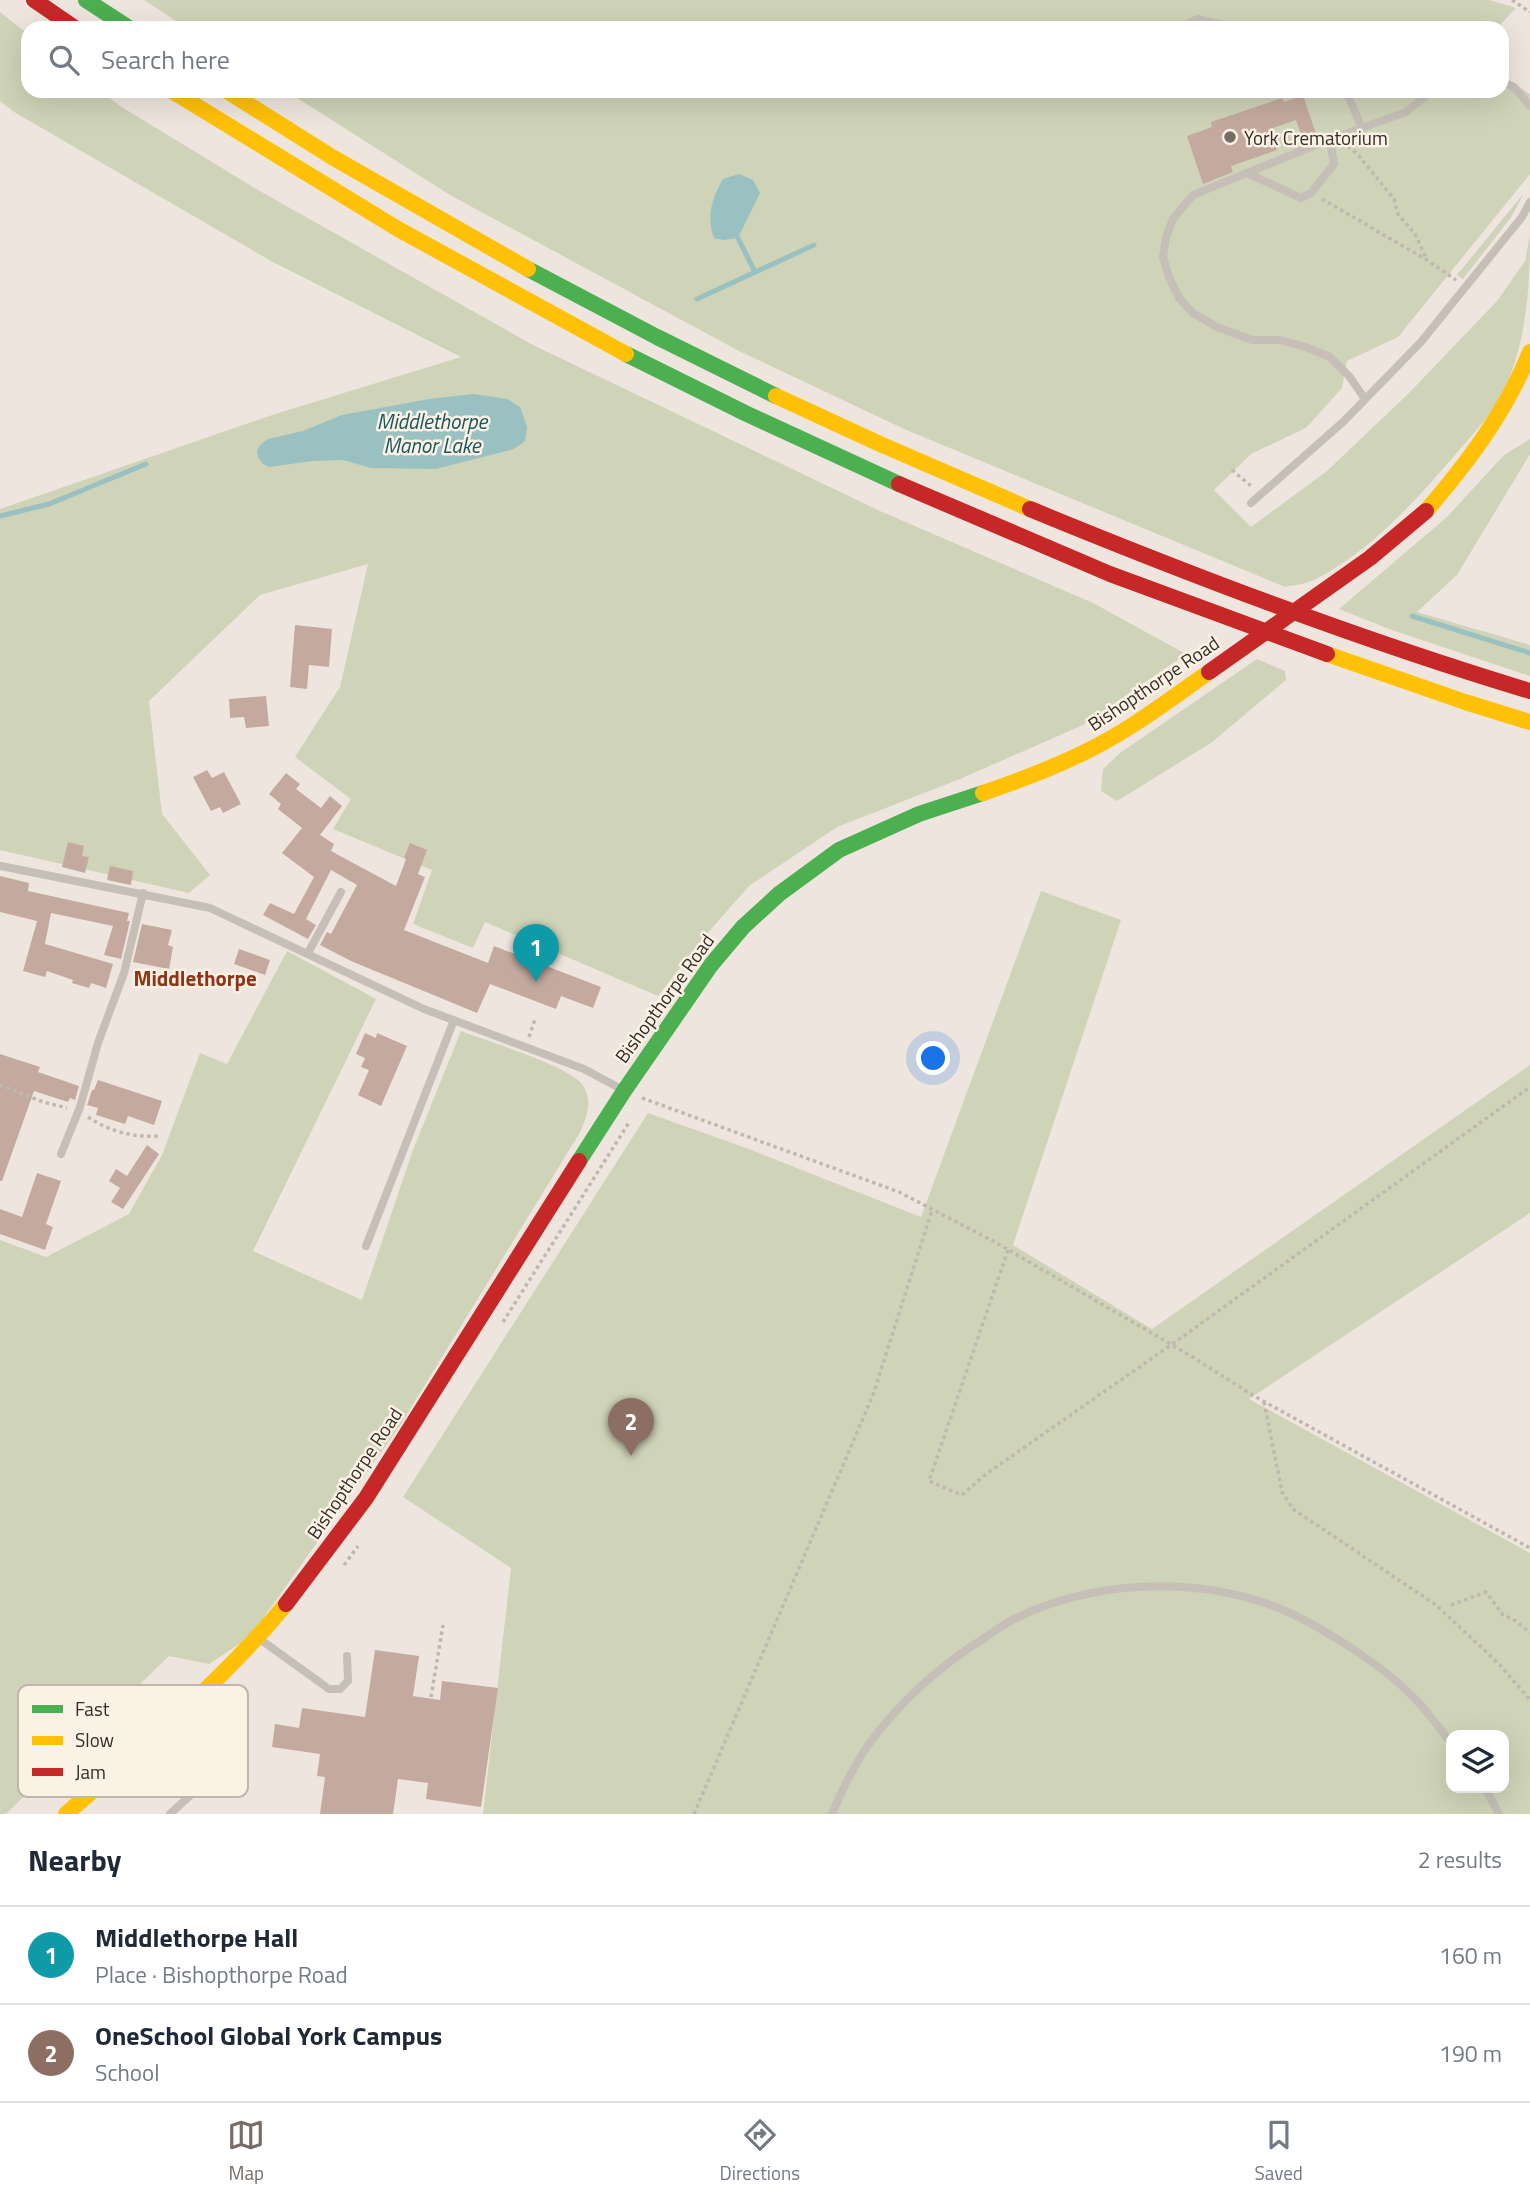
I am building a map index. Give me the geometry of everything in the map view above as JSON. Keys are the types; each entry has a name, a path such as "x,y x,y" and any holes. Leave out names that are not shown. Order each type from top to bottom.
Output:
{"main road":[{"path":"34,0 64,21"},
{"path":"86,0 118,21"},
{"path":"183,98 282,163 503,290 755,420 980,522 1211,614 1482,709 1530,722"},
{"path":"238,98 514,264 801,408 989,494 1224,588 1530,691"},
{"name":"Bishopthorpe Road","path":"209,1685 258,1638 311,1573 366,1498 624,1091 710,965 743,927 779,894 839,850 919,814 1016,782 1086,752 1139,721 1370,558 1426,510 1474,454 1502,410 1530,352"},
{"name":"Bishopthorpe Road","path":"71,1812 88,1797"}],"lane":[{"path":"1509,85 1530,106"},
{"path":"1349,98 1362,128"},
{"path":"1366,399 1331,357 1280,340 1252,341 1217,327 1193,313 1179,298 1163,257 1166,237 1173,219 1193,195 1406,112 1423,98"},
{"path":"1247,173 1301,198 1311,193 1334,164 1334,139"},
{"path":"1251,503 1343,422 1421,342 1522,218 1530,202"},
{"path":"1,866 143,893 227,914 400,998 584,1069 624,1091"},
{"path":"308,953 341,892"},
{"path":"61,1154 80,1107 98,1043 124,973 143,893"},
{"path":"366,1246 454,1020"},
{"path":"832,1814 868,1745 907,1698 954,1657 1016,1617 1077,1595 1136,1587 1204,1588 1263,1602 1311,1624 1362,1655 1416,1700 1446,1737"},
{"path":"258,1638 329,1689 340,1689 348,1681 347,1656"},
{"path":"1488,1793 1499,1814"},
{"path":"170,1814 188,1797"}],"path":[{"path":"1512,0 1530,12"},
{"path":"1334,139 1359,156 1382,182 1394,199 1398,214 1423,247 1427,260"},
{"path":"1311,193 1427,260 1466,288"},
{"path":"1232,470 1261,494"},
{"path":"526,1047 535,1019"},
{"path":"0,1085 65,1108 80,1107 89,1119 116,1132 147,1137 159,1136"},
{"path":"1008,1250 929,1481 962,1495 986,1475 1530,1087"},
{"path":"624,1091 899,1192 1008,1250 1264,1402 1530,1548"},
{"path":"694,1814 873,1395 932,1210"},
{"path":"1264,1402 1282,1492 1293,1509 1436,1605 1499,1664 1530,1700"},
{"path":"1451,1605 1486,1592 1503,1615 1516,1621 1530,1633"},
{"path":"430,1697 443,1625"}],"green space":[{"path":"144,0 1490,0 1516,8 1504,21 176,21"},
{"path":"0,12 21,28 21,98 109,98 258,190 533,345 880,511 1093,603 1186,654 1083,725 960,779 837,827 749,886 699,943 658,996 485,922 473,948 413,924 432,870 333,829 351,799 295,757 340,687 368,564 260,595 149,701 162,814 210,875 189,893 0,850 0,509 272,415 461,357 271,261 14,112 0,101"},
{"path":"1509,80 1530,94 1530,174 1398,337 1347,361 1342,388 1306,428 1251,454 1214,490 1251,527 1327,471 1409,393 1497,301 1525,261 1530,234 1523,330 1506,386 1476,431 1392,523 1356,554 1336,567 1312,581 1285,587 904,429 739,351 450,195 297,98 1509,98"},
{"path":"1524,193 1512,216 1463,279 1457,275"},
{"path":"1530,439 1530,454 1457,575 1417,612 1530,645 1530,676 1389,629 1339,609 1447,517 1504,455"},
{"path":"1257,659 1285,671 1286,680 1211,743 1117,801 1101,791 1103,769 1120,753"},
{"path":"1041,891 1121,920 1013,1245 1152,1329 1530,1065 1530,1213 1249,1399 1530,1553 1530,1814 483,1814 511,1568 403,1497 648,1113 749,1149 921,1217"},
{"path":"287,951 376,999 253,1251 362,1300 413,1150 461,1031 543,1061 572,1076 585,1089 588,1108 579,1134 399,1427 250,1637 209,1664 169,1656 139,1685 18,1685 18,1797 24,1797 6,1814 0,1814 0,1240 46,1257 129,1214 162,1155 200,1053 227,1064"}],"water":[{"path":"739,174 753,180 760,193 738,238 714,238 710,215 716,193 723,179"},
{"name":"Middlethorpe Manor Lake","path":"473,394 507,399 520,407 527,427 525,441 514,449 436,469 371,468 343,460 269,467 258,457 260,445 268,439 303,431 342,415"}],"building":[{"name":"York Crematorium","path":"1282,98 1284,102 1304,98 1317,137 1304,143 1296,120 1270,129 1277,150 1231,166 1233,172 1203,184 1187,136 1212,127 1211,122"},
{"path":"295,625 332,629 329,667 309,665 307,689 290,687"},
{"path":"266,696 269,726 246,728 244,717 230,718 229,699"},
{"path":"207,770 212,778 224,772 241,804 223,813 220,807 211,811 193,777"},
{"path":"286,773 300,784 296,789 321,808 330,796 342,806 320,835 334,844 331,851 396,886 410,843 427,850 418,874 425,877 404,930 488,963 494,946 601,987 593,1008 561,996 556,1009 490,984 477,1013 351,961 320,945 327,932 331,934 357,885 331,870 306,919 316,925 308,939 263,915 270,903 294,914 314,877 282,853 302,828 278,809 281,804 269,794"},
{"path":"68,842 84,846 82,856 89,857 85,873 62,867"},
{"path":"110,866 133,871 131,885 107,880"},
{"path":"0,876 29,883 28,891 129,913 127,921 130,921 121,959 104,955 113,926 51,913 45,944 113,964 106,988 91,983 89,988 47,971 45,977 23,971 37,921 0,912"},
{"path":"142,924 172,930 168,945 173,947 169,969 133,962"},
{"path":"239,949 270,960 265,975 234,964"},
{"path":"365,1033 376,1038 377,1033 407,1046 381,1106 358,1095 369,1070 361,1067 365,1058 356,1054"},
{"path":"0,1054 40,1067 38,1072 79,1086 75,1100 70,1098 68,1102 34,1091 2,1181 0,1181"},
{"path":"98,1080 162,1101 154,1125 128,1116 125,1124 96,1115 98,1108 87,1105"},
{"path":"147,1145 159,1154 123,1209 111,1202 120,1188 109,1181 116,1169 127,1176"},
{"path":"37,1173 61,1181 46,1224 53,1227 45,1250 0,1234 0,1209 22,1217"},
{"path":"375,1650 419,1656 413,1696 440,1700 442,1681 498,1688 481,1807 426,1799 428,1783 398,1779 393,1814 320,1814 325,1777 317,1776 320,1754 272,1747 275,1724 299,1728 302,1708 365,1717"}],"waterway":[{"path":"738,238 755,272"},
{"path":"697,299 814,245"},
{"path":"0,516 49,504 146,464"},
{"path":"1412,616 1530,653"}],"traffic: fast":[{"path":"86,0 118,21"},
{"path":"528,269 776,396"},
{"path":"626,354 747,414 899,484"},
{"path":"579,1161 711,965 743,927 779,894 839,850 919,814 983,793"}],"traffic: slow":[{"path":"183,98 398,229 626,354"},
{"path":"238,98 332,157 528,269"},
{"path":"1426,511 1485,436 1510,395 1530,352"},
{"path":"776,396 1030,509"},
{"path":"1327,654 1530,722"},
{"path":"983,793 1048,769 1101,744 1209,672"},
{"path":"210,1685 286,1604"},
{"path":"66,1814 85,1797"}],"traffic: jam":[{"path":"34,0 65,21"},
{"path":"899,484 1110,574 1327,654"},
{"path":"1030,509 1278,606 1403,651 1530,691"},
{"path":"1209,672 1370,558 1426,511"},
{"path":"286,1604 366,1498 579,1161"}],"place":[{"name":"York Crematorium","path":"1230,137"},
{"name":"Middlethorpe Hall","path":"536,982"},
{"name":"OneSchool Global York Campus","path":"631,1456"}],"district":[{"name":"Middlethorpe","path":"195,978"}]}
